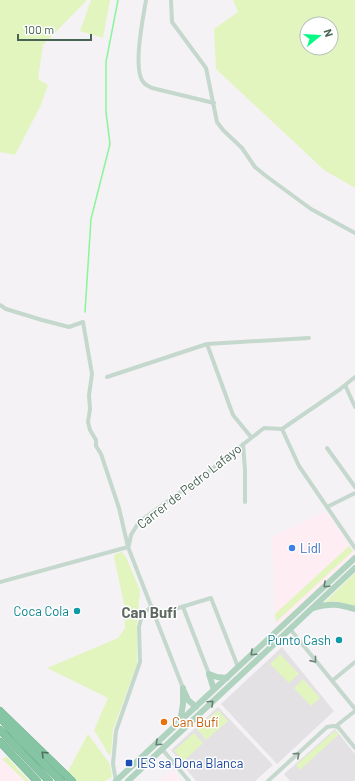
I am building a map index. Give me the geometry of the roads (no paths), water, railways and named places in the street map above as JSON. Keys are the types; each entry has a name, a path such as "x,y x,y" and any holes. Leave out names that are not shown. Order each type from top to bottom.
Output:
{"highway":[{"path":"0,711 72,781"},
{"path":"0,717 18,738 61,781"},
{"path":"0,730 49,781"},
{"path":"0,742 36,781"},
{"path":"0,746 31,781"}],"main road":[{"path":"116,781 355,558"},
{"path":"129,780 355,568"},
{"path":"312,609 328,604 335,604 355,609"},
{"path":"209,674 227,678"},
{"path":"209,674 214,690"},
{"path":"180,722 183,704 183,688"},
{"path":"183,688 188,700 196,707"}],"street":[{"path":"146,0 138,59 138,71 144,83 152,88 214,103"},
{"path":"172,0 172,22 206,68 217,122 223,130 242,148 255,166 311,209 355,233"},
{"path":"0,305 6,309 69,327 83,322 92,374 88,422 90,430 96,440 96,446 101,454 119,508 128,547 183,688"},
{"path":"107,377 207,344 310,338"},
{"path":"207,344 233,415 251,438"},
{"path":"355,377 282,429 299,466 355,548"},
{"path":"345,385 355,407"},
{"name":"Carrer de Pedro Lafayo","path":"128,547 131,535 139,522 208,472 264,428 282,429"},
{"path":"243,444 245,502"},
{"path":"327,448 355,487"},
{"path":"327,507 355,493"},
{"path":"0,582 128,547"},
{"path":"155,615 211,598 238,667"},
{"path":"116,781 113,764 116,731 140,662 139,627 142,615 152,606"},
{"path":"183,607 209,674"},
{"path":"268,781 327,727 336,726 355,710 290,629"},
{"path":"332,681 355,662"},
{"path":"336,726 355,748"},
{"path":"162,749 189,781"}],"waterway":[{"path":"85,312 91,219 110,144 106,112 106,62 118,0"}],"place":[{"name":"Lidl","path":"292,548"},
{"name":"Coca Cola","path":"77,611"},
{"name":"Punto Cash","path":"339,640"},
{"name":"Can Bufí","path":"164,722"},
{"name":"IES sa Dona Blanca","path":"129,763"}],"district":[{"name":"Can Bufí","path":"149,613"}]}
